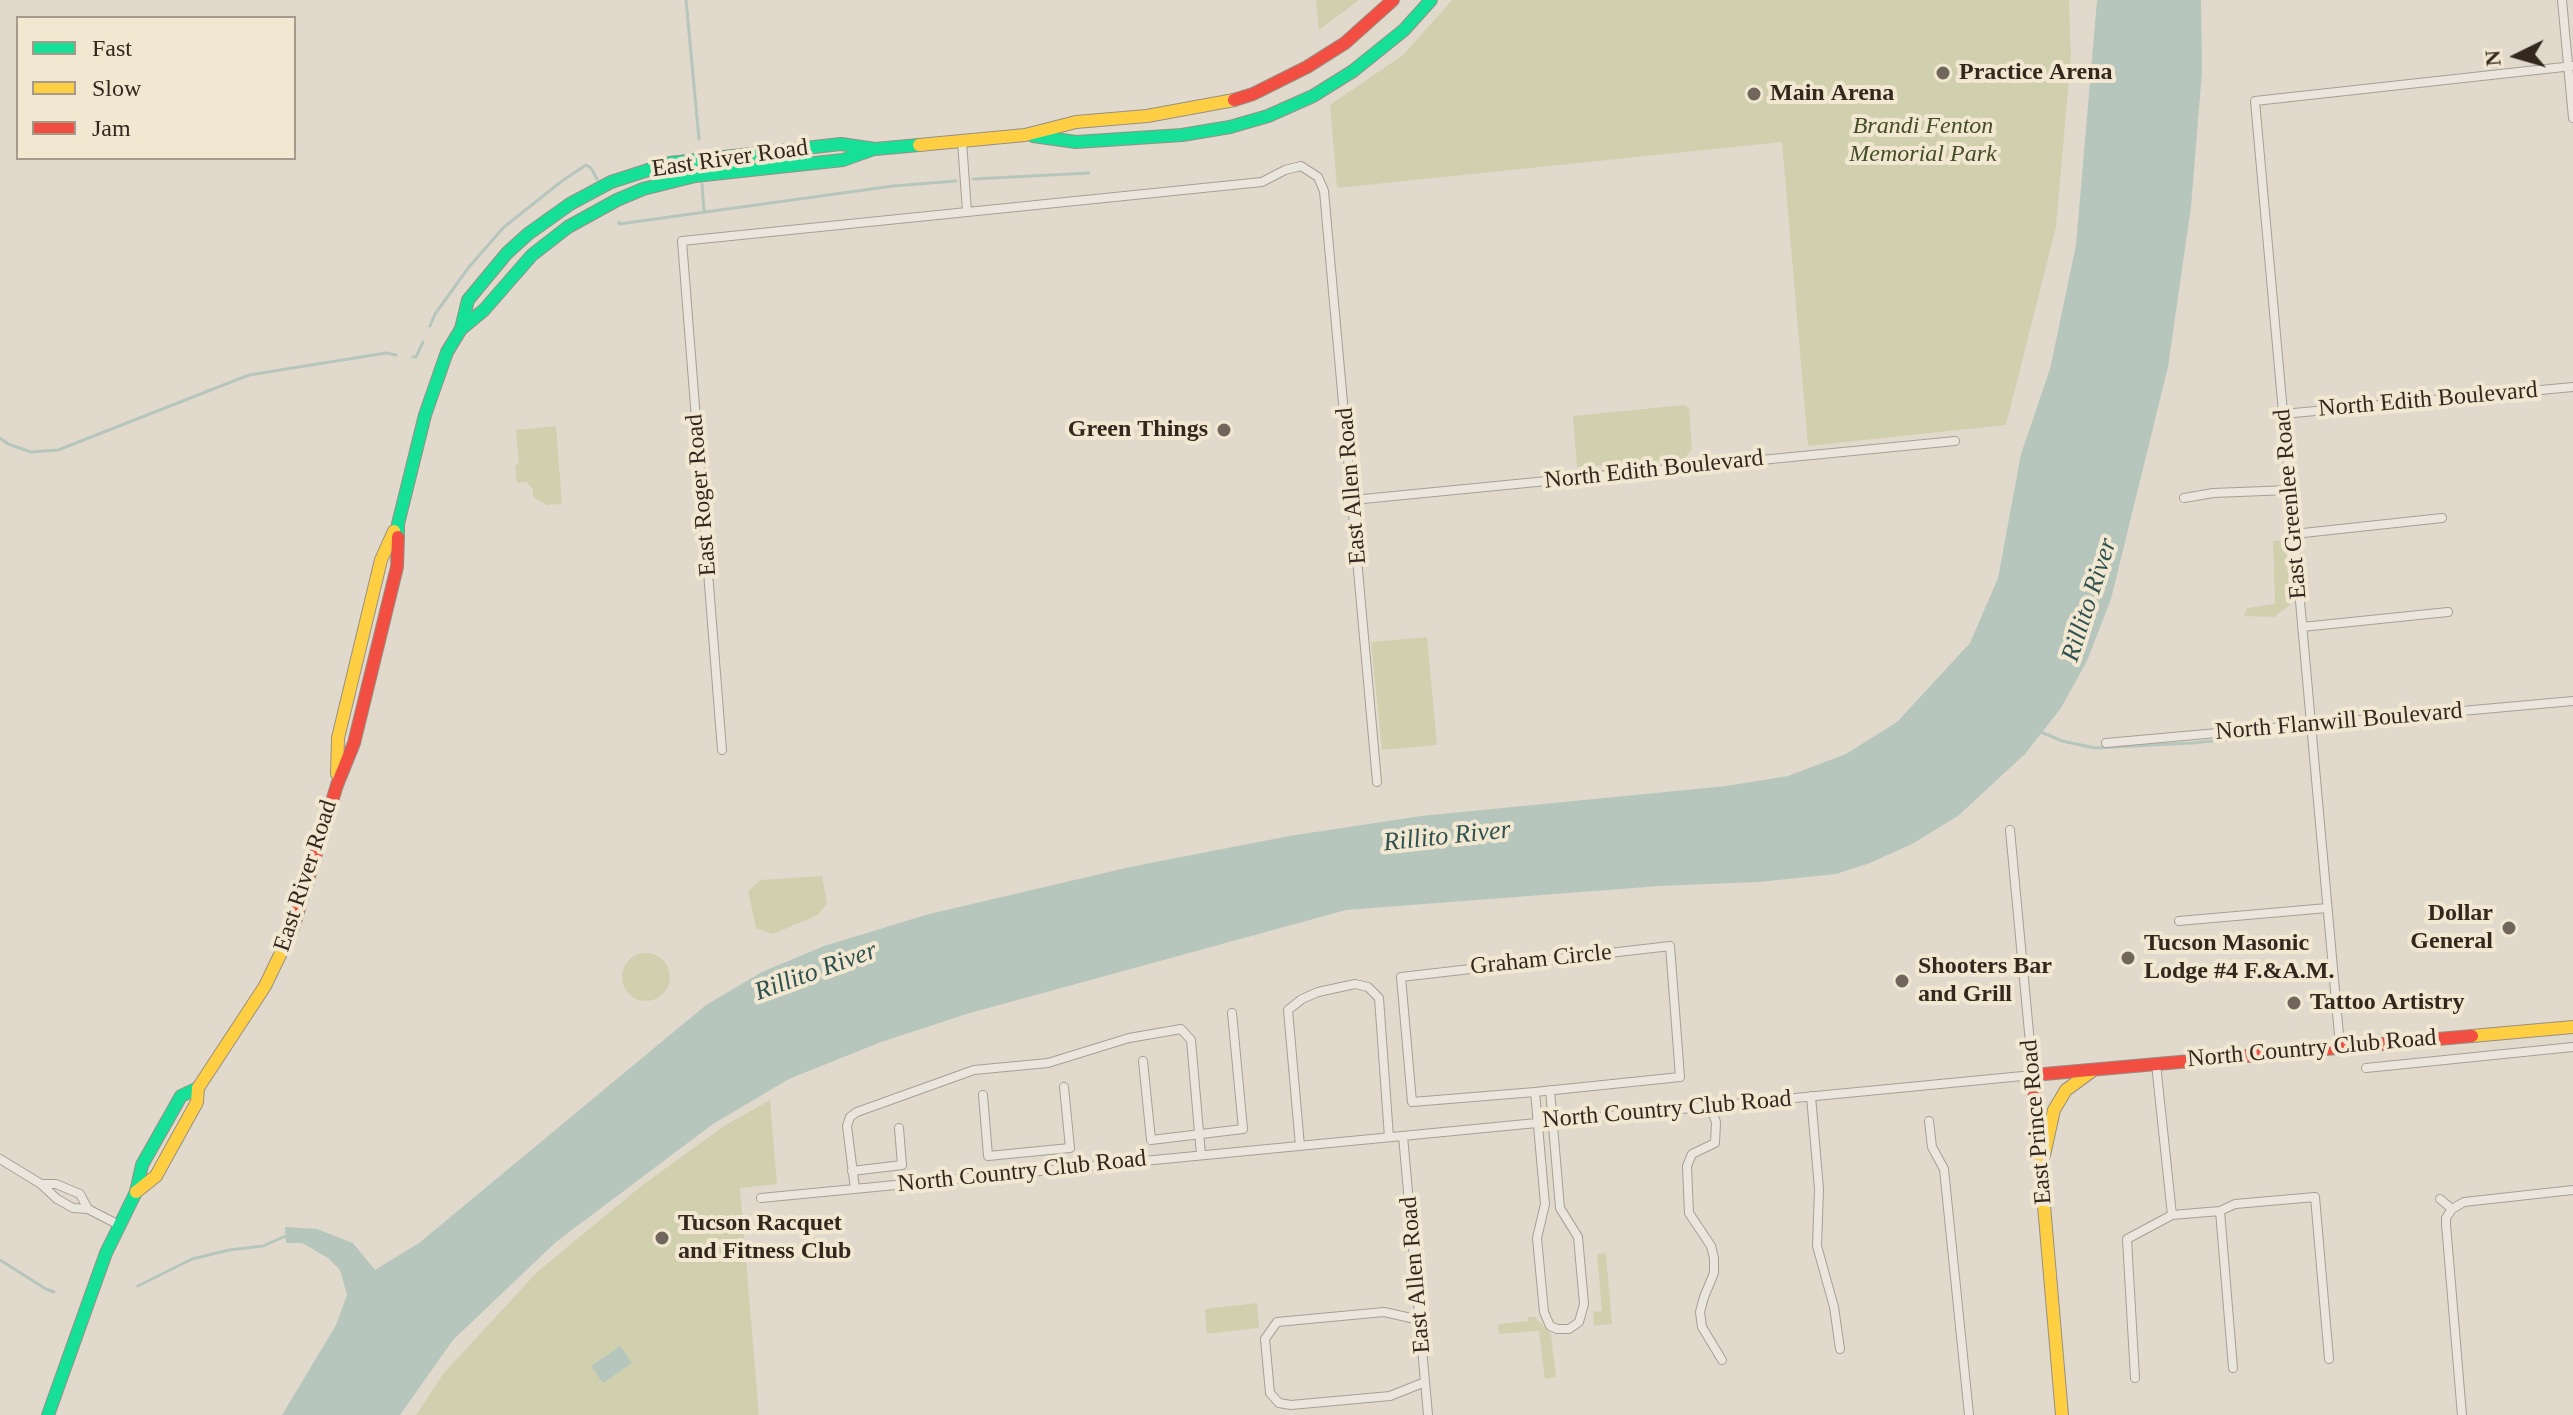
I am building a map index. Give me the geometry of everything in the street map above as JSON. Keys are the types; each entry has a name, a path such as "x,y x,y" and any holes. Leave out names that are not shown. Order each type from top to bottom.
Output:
{"main road":[{"name":"East River Road","path":"48,1415 119,1225 136,1192 156,1176 197,1102 198,1088 265,986 288,943 337,785 338,738 381,560 398,524 425,415 447,352 461,329 468,300 507,253 550,217 611,182 655,167 706,157 841,144 875,149 1025,135 1076,122 1186,111 1245,97 1321,59 1368,25 1393,0"},
{"name":"East River Road","path":"1025,135 1076,142 1202,133 1247,123 1296,104 1353,71 1404,30 1431,0"},
{"name":"East River Road","path":"461,329 484,310 532,255 568,227 617,200 672,180 843,160 875,149"},
{"name":"North Country Club Road","path":"2033,1075 2573,1027"},
{"path":"2041,1166 2054,1110 2066,1090 2096,1069"},
{"name":"East Prince Road","path":"2033,1075 2062,1415"}],"street":[{"path":"2562,0 2571,66 2573,118"},
{"name":"East Greenlee Road","path":"2340,1046 2255,101 2571,66"},
{"path":"962,141 967,212"},
{"name":"East Allen Road","path":"967,212 1262,182 1301,166 1318,177 1324,191 1377,782"},
{"name":"East Roger Road","path":"722,750 682,241 967,212"},
{"name":"North Edith Boulevard","path":"2283,414 2573,387"},
{"name":"North Edith Boulevard","path":"1353,500 1955,441"},
{"path":"2184,498 2213,493 2290,490"},
{"path":"2294,534 2442,518"},
{"path":"2302,627 2448,612"},
{"name":"North Flanwill Boulevard","path":"2106,743 2573,701"},
{"name":"East Prince Road","path":"2010,830 2033,1075"},
{"path":"2179,921 2327,908"},
{"name":"Graham Circle","path":"1670,946 1680,1077 1535,1092 1412,1102 1401,977 1670,946"},
{"path":"1300,1146 1288,1010 1318,992 1355,984 1368,987 1379,998 1389,1137"},
{"path":"1143,1061 1151,1140 1243,1129 1232,1013"},
{"path":"855,1189 847,1126 850,1117 857,1112 981,1068 1048,1063 1129,1038 1181,1029 1191,1040 1201,1155"},
{"name":"North Country Club Road","path":"2366,1068 2573,1047"},
{"path":"2156,1064 2172,1215"},
{"name":"North Country Club Road","path":"761,1198 2033,1075"},
{"path":"983,1095 988,1156 1026,1153 1070,1148 1064,1087"},
{"path":"1535,1092 1545,1204 1537,1238 1544,1312 1550,1326 1569,1329 1579,1322 1584,1304 1578,1237 1560,1208 1550,1090"},
{"path":"1811,1096 1819,1189 1817,1246 1834,1307 1840,1349"},
{"path":"1710,1106 1717,1133 1715,1143 1692,1154 1687,1166 1689,1213 1711,1246 1714,1258 1714,1273 1700,1312 1702,1327 1722,1360"},
{"path":"1929,1121 1932,1147 1944,1169 1969,1415"},
{"path":"852,1171 902,1165 899,1128"},
{"name":"East Allen Road","path":"1403,1136 1428,1415"},
{"path":"1026,1153 1026,1172"},
{"path":"0,1159 41,1184 65,1204 88,1209 119,1225"},
{"path":"41,1184 57,1184 80,1194 88,1209"},
{"path":"2462,1415 2446,1218 2452,1209 2464,1202 2573,1190"},
{"path":"2135,1378 2127,1239 2172,1215 2220,1211 2235,1204 2315,1197 2329,1359"},
{"path":"2440,1199 2452,1209"},
{"path":"2220,1211 2233,1368"},
{"path":"1420,1320 1384,1312 1277,1322 1265,1339 1270,1393 1279,1403 1291,1405 1390,1396 1425,1382"}],"green space":[{"path":"1316,0 1359,0 1319,30"},
{"name":"Brandi Fenton Memorial Park","path":"1452,0 2069,0 2071,56 2056,227 2006,425 1808,446 1782,142 1337,188 1330,105 1403,55"},
{"path":"1684,405 1689,408 1692,449 1684,459 1577,467 1573,416"},
{"path":"556,426 562,504 547,505 533,497 533,490 527,482 517,483 516,430"},
{"path":"2286,540 2290,605 2274,617 2244,616 2247,608 2275,604 2273,541"},
{"path":"1427,637 1437,745 1382,750 1371,642"},
{"path":"822,876 827,903 818,915 773,934 756,928 748,891 760,880"},
{"path":"646,953 663,960 670,977 663,994 646,1001 629,994 622,977 629,960"},
{"name":"Tucson Racquet and Fitness Club","path":"770,1100 777,1184 740,1188 759,1415 416,1415 443,1374 537,1272 640,1187 724,1126"},
{"path":"1606,1253 1612,1324 1594,1326 1593,1312 1602,1311 1597,1254"},
{"path":"1257,1303 1259,1328 1207,1334 1205,1309"},
{"path":"1528,1317 1535,1317 1551,1334 1556,1377 1545,1379 1539,1331 1499,1334 1498,1324 1528,1321"}],"water":[{"name":"Rillito River","path":"2097,0 2201,0 2202,72 2191,207 2168,367 2111,599 2087,661 2061,708 2025,754 1958,816 1912,844 1836,874 1346,910 970,1013 881,1042 789,1079 713,1124 556,1242 453,1340 400,1415 282,1415 336,1325 347,1295 340,1270 328,1258 302,1243 286,1243 285,1227 317,1229 353,1243 375,1270 419,1243 706,1005 762,972 824,946 929,914 1130,867 1289,836 1421,816 1726,786 1788,776 1846,754 1897,722 1970,643 1998,578 2021,454 2050,369 2076,245"},
{"path":"620,1346 632,1363 603,1383 591,1366"}],"waterway":[{"path":"686,0 699,139"},
{"path":"430,326 435,314 469,267 504,227 586,165 597,179"},
{"path":"973,179 1089,173"},
{"path":"619,222 893,186 956,181"},
{"path":"702,184 704,211"},
{"path":"413,357 416,357 423,342"},
{"path":"0,438 31,452 58,450 249,375 386,353 396,355"},
{"path":"2041,732 2062,741 2095,748 2286,734"},
{"path":"138,1286 192,1259 263,1246 288,1235"},
{"path":"0,1260 54,1292"}],"traffic: fast":[{"path":"1033,136 1076,142 1182,135 1230,127 1268,116 1313,96 1353,71 1404,30 1431,0"},
{"path":"398,537 398,524 425,415 447,352 461,329 468,300 507,253 528,234 570,204 611,182 670,163 841,144 875,149 919,145"},
{"path":"461,329 484,310 532,255 568,227 617,200 643,189 695,176 843,160 874,149"},
{"path":"48,1415 106,1253 136,1192 142,1165 181,1096 198,1088"}],"traffic: slow":[{"path":"919,145 1025,135 1076,122 1147,116 1234,100"},
{"path":"337,774 338,738 381,560 394,531"},
{"path":"136,1192 156,1176 197,1102 198,1088 265,986 293,928"},
{"path":"2472,1036 2573,1027"},
{"path":"2044,1155 2054,1110 2066,1090 2092,1071"},
{"path":"2036,1112 2062,1415"}],"traffic: jam":[{"path":"1234,100 1307,67 1345,43 1393,0"},
{"path":"293,928 337,785 354,743 397,567 398,537"},
{"path":"2036,1112 2033,1075 2472,1036"}],"place":[{"name":"Practice Arena","path":"1943,73"},
{"name":"Main Arena","path":"1754,94"},
{"name":"Green Things","path":"1224,430"},
{"name":"Dollar General","path":"2509,928"},
{"name":"Tucson Masonic Lodge #4 F.&A.M.","path":"2128,958"},
{"name":"Shooters Bar and Grill","path":"1902,981"},
{"name":"Tattoo Artistry","path":"2294,1003"},
{"name":"Tucson Racquet and Fitness Club","path":"662,1238"}]}
